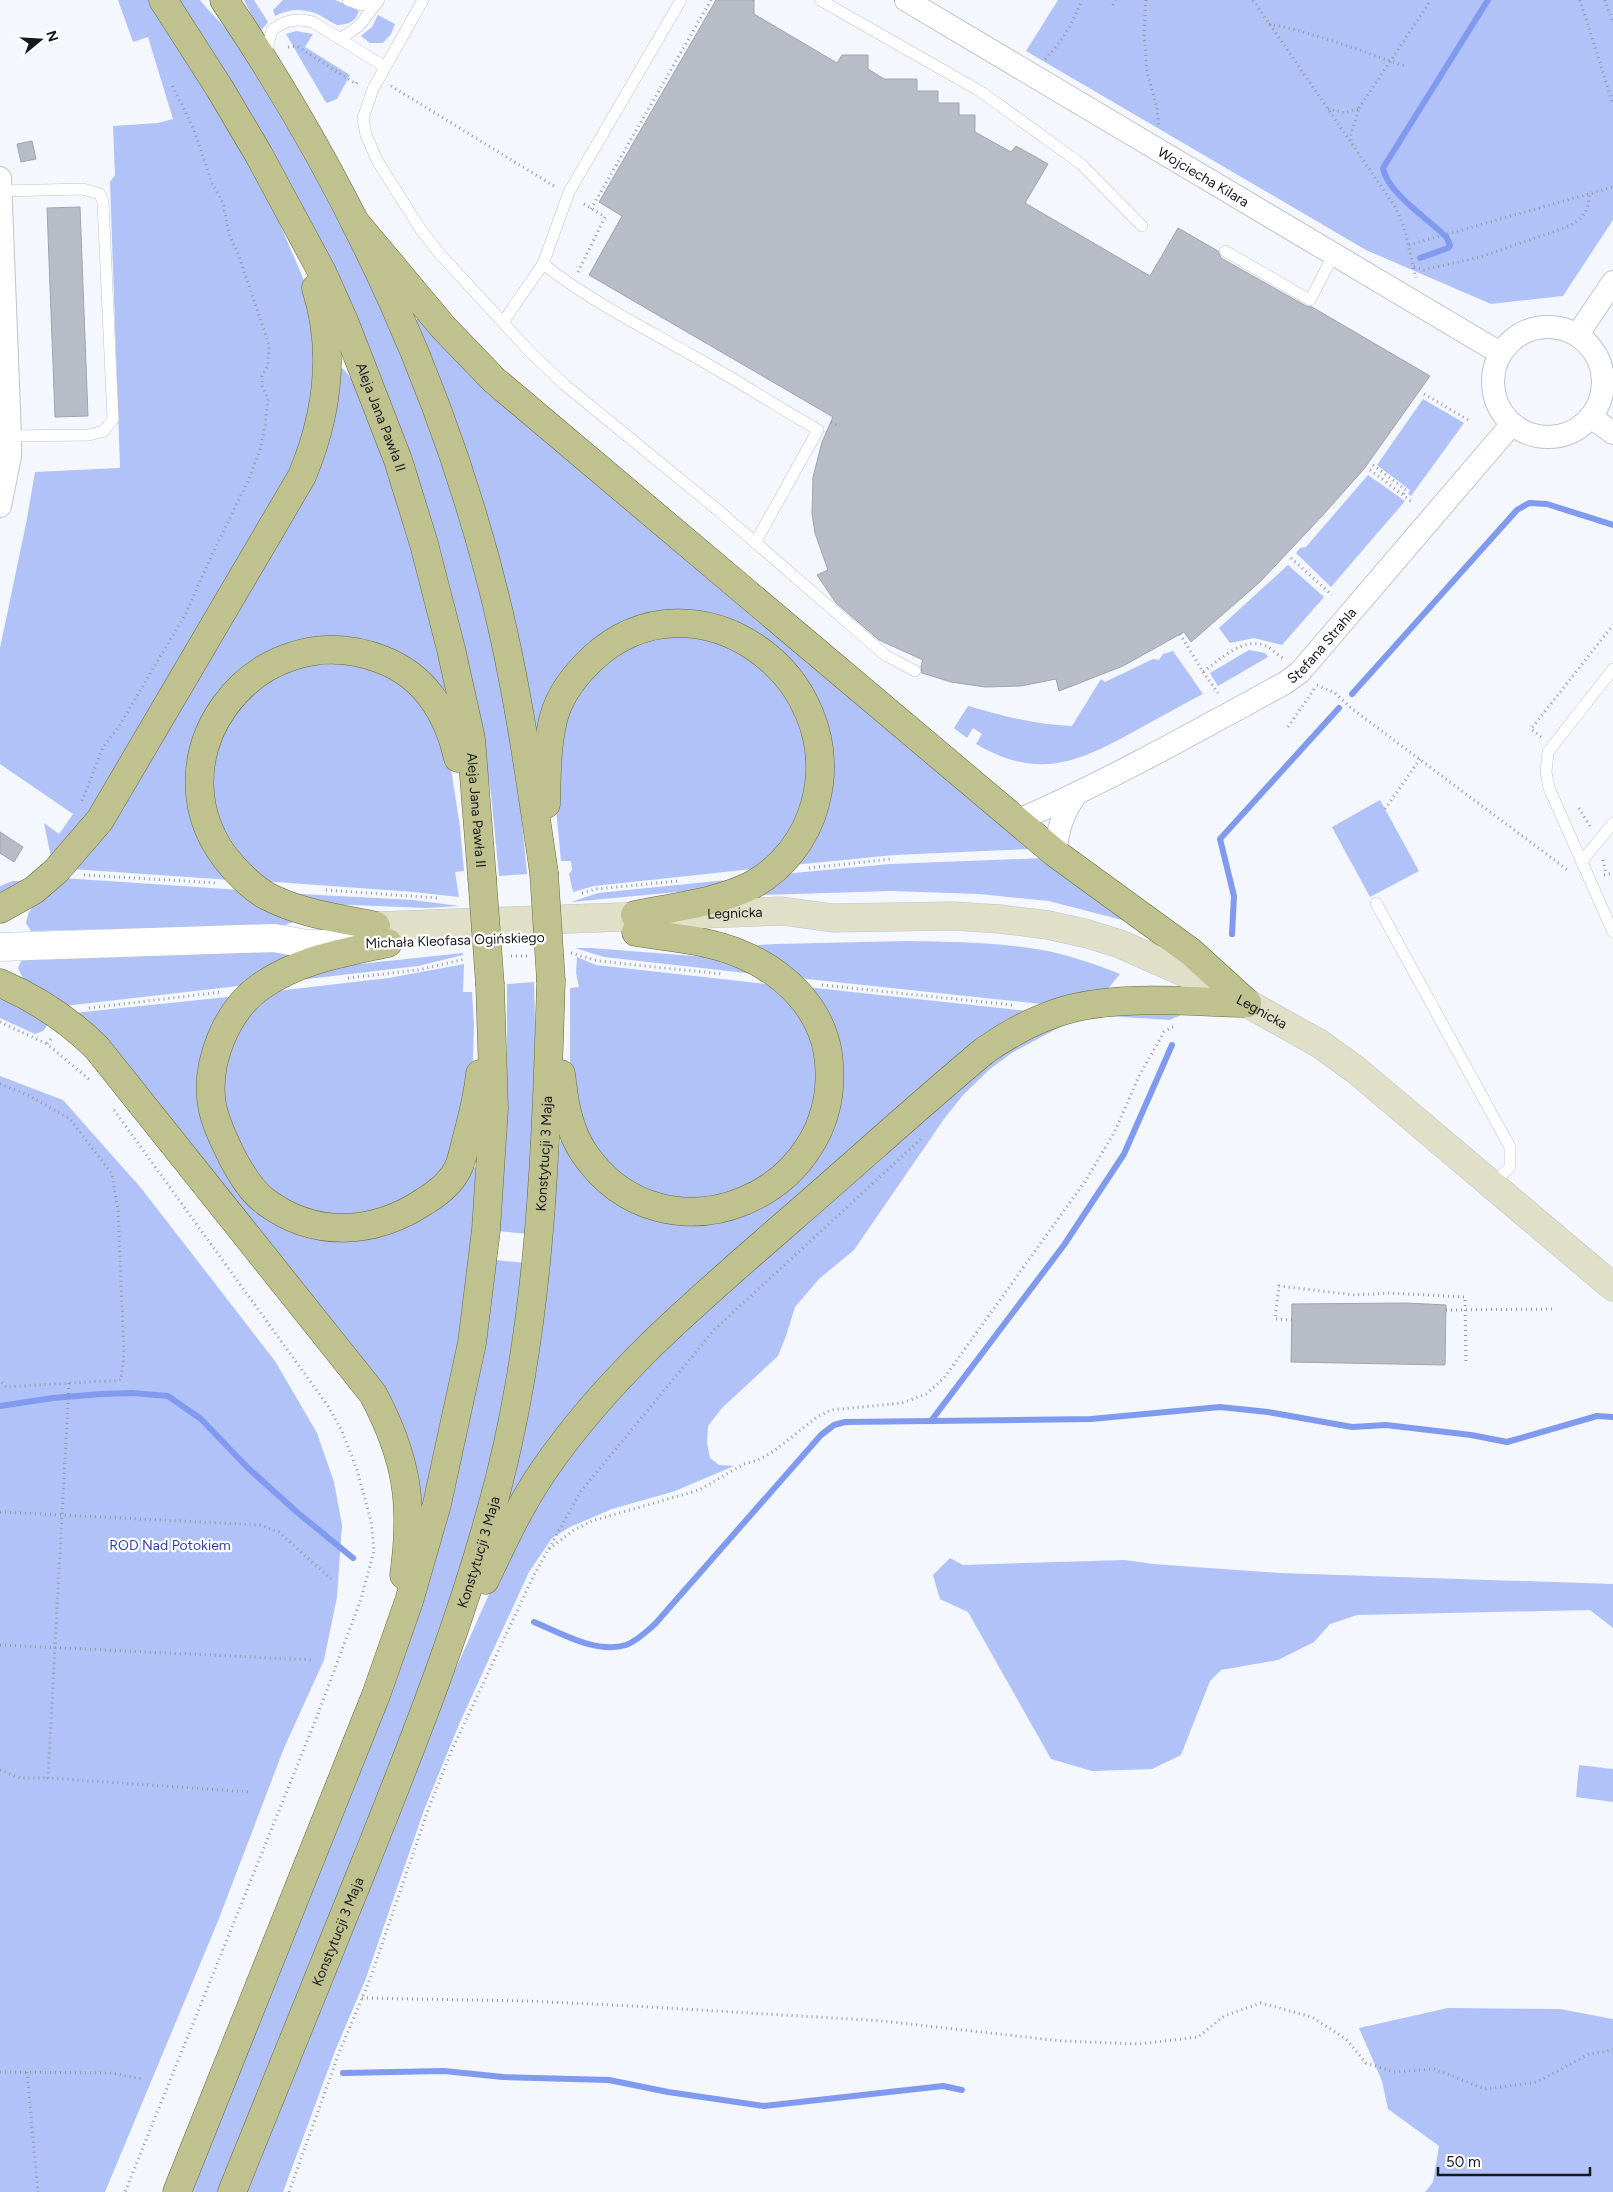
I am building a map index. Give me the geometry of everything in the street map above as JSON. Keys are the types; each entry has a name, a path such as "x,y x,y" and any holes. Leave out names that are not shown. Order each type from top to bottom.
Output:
{"main road":[{"name":"Aleja Jana Pawła II","path":"163,0 220,88 259,155 322,272 344,321 398,460 424,544 451,649 471,739 482,877"},
{"path":"229,4 264,62 354,222 406,335 446,437 476,528 502,629 514,685 544,873"},
{"path":"0,909 34,890 56,871 100,820 302,476 314,448 322,416 326,372 326,342 318,297 288,209"},
{"path":"354,222 443,327 494,380 1055,852 1191,952 1247,1003"},
{"path":"544,873 547,759 556,709 576,677 597,654 623,638 649,628 678,624 695,625 739,638 772,660 789,677 808,707 818,738 821,770 814,811 804,833 790,854 773,871 754,884 719,899 636,923"},
{"path":"177,2192 376,1695 410,1600 438,1504 472,1343 486,1230 493,1133 490,985 482,877 454,742 440,708 416,680 394,664 372,656 338,650 312,651 290,656 269,666 246,681 227,702 210,731 203,758 201,787 205,816 210,831 226,859 251,885 266,896 297,910 382,934"},
{"name":"Konstytucji 3 Maja","path":"232,2192 427,1709 468,1592 501,1472 527,1340 538,1252 546,1145 551,981 544,873"},
{"name":"Legnicka","path":"636,923 782,911 834,918 953,916 1048,925 1088,934 1120,944 1247,1003 1320,1044 1356,1070 1613,1287"},
{"path":"551,981 559,1062 567,1113 580,1146 598,1170 621,1190 635,1198 651,1204 686,1212 717,1209 737,1204 756,1195 779,1180 799,1161 818,1134 823,1118 830,1077 826,1047 818,1025 796,991 765,965 744,955 711,944 636,923"},
{"name":"Michała Kleofasa Ogińskiego","path":"382,934 636,923"},
{"path":"382,934 306,962 279,974 258,988 241,1005 223,1036 217,1052 211,1088 212,1104 220,1133 235,1163 255,1192 266,1202 293,1216 323,1226 338,1228 372,1226 388,1222 418,1206 431,1198 452,1177 459,1166 478,1098 490,985"},
{"path":"0,983 40,1002 65,1019 102,1054 373,1394 396,1442 407,1484 408,1529 401,1590 376,1695"},
{"path":"427,1709 507,1534 543,1472 598,1399 684,1313 959,1072 984,1051 1010,1034 1043,1018 1072,1008 1105,1003 1247,1003"}],"street":[{"name":"Wojciecha Kilara","path":"906,0 1500,353"},
{"path":"0,506 7,450 1,198"},
{"path":"1578,334 1613,282"},
{"path":"1543,326 1561,327 1578,334 1592,347 1601,363 1604,382 1601,401 1591,417 1578,429 1562,436 1544,438 1527,434 1512,424 1502,413 1495,399 1492,383 1494,368 1500,353 1511,340 1526,330 1543,326"},
{"path":"1591,417 1613,433"},
{"name":"Stefana Strahla","path":"1019,820 1075,796 1285,683 1300,672 1512,424"},
{"name":"Stefana Strahla","path":"1055,852 1059,826 1064,810 1075,796"},
{"name":"Michała Kleofasa Ogińskiego","path":"0,947 274,938 307,928 382,934"}],"lane":[{"path":"348,0 360,5 378,0"},
{"path":"340,38 359,26 378,0"},
{"path":"423,0 373,89 363,118 366,135 378,162 427,237 530,353 565,386 719,511 885,655 915,671"},
{"path":"504,322 543,264 569,192 681,0"},
{"path":"820,0 980,92 1081,164 1142,226"},
{"path":"264,62 272,30 288,20 300,19 313,22 385,67"},
{"path":"1,198 83,189 100,194 103,202 113,419 104,431 7,450"},
{"path":"1225,251 1310,300 1334,254"},
{"path":"543,264 569,284 606,308 691,355 818,430 755,543"},
{"path":"1613,669 1548,752 1546,772 1549,788 1613,932"},
{"path":"1582,861 1613,823"},
{"path":"1599,898 1613,910"},
{"path":"1376,903 1510,1147 1510,1167 1492,1185"}],"path":[{"path":"591,209 710,0"},
{"path":"1041,65 1054,51 1074,20 1082,0"},
{"path":"1113,5 1115,0"},
{"path":"1146,0 1144,32 1147,72 1158,116 1158,136"},
{"path":"1253,0 1396,208 1404,227 1417,281"},
{"path":"1351,144 1351,134 1359,108 1431,0"},
{"path":"1580,0 1613,104"},
{"path":"1605,0 1613,22"},
{"path":"1270,24 1404,66"},
{"path":"81,805 103,747 118,728 126,710 186,613 202,574 249,479 265,425 268,398 262,386 262,376 268,366 269,344 237,251 229,234 223,203 212,184 194,130 172,83"},
{"path":"1327,109 1345,113 1359,108"},
{"path":"1409,245 1613,187"},
{"path":"1414,267 1424,270 1480,258 1567,227 1576,222 1586,212 1589,206 1589,194"},
{"path":"1424,394 1470,421"},
{"path":"1373,465 1406,490 1403,495"},
{"path":"1370,470 1411,501"},
{"path":"1291,558 1332,595"},
{"path":"1545,741 1531,729 1613,625"},
{"path":"1180,634 1218,693"},
{"path":"1203,672 1231,651 1255,643 1267,646 1279,655"},
{"path":"1313,682 1317,686 1335,693 1580,880 1613,873"},
{"path":"1288,727 1317,686"},
{"path":"1385,808 1420,759"},
{"path":"1579,808 1594,832"},
{"path":"806,868 891,859"},
{"path":"78,875 226,884"},
{"path":"579,894 596,889 680,881"},
{"path":"318,889 440,899"},
{"path":"565,954 574,953 598,961 731,975"},
{"path":"509,956 537,955"},
{"path":"342,979 418,970 472,958"},
{"path":"821,984 1015,1005"},
{"path":"79,1009 223,992"},
{"path":"547,1551 574,1530 592,1521 699,1490 744,1464 758,1460 774,1451 817,1417 831,1410 902,1403 926,1394 944,1378 1086,1180 1115,1131 1140,1076 1164,1032 1193,1015 1204,1002"},
{"path":"0,1022 47,1044 76,1066 96,1086"},
{"path":"47,1044 56,1033"},
{"path":"0,1084 28,1095 70,1119 112,1174 118,1211 124,1354 123,1376 121,1380 6,1387 0,1380"},
{"path":"113,1110 328,1406 342,1431 357,1470 370,1521 374,1551 361,1599 316,1718 125,2192"},
{"path":"289,2192 339,2052 362,1998 428,1810 451,1752 532,1577 581,1491 714,1330 924,1136"},
{"path":"1292,1320 1275,1319 1279,1286 1355,1295 1390,1293 1465,1297 1466,1365"},
{"path":"1446,1310 1556,1309"},
{"path":"48,1778 70,1399 69,1383"},
{"path":"0,1512 260,1525 278,1532 331,1579"},
{"path":"0,1644 314,1660"},
{"path":"0,1770 20,1778 48,1778 251,1792"},
{"path":"362,1998 526,2001 634,2006 883,2021 1062,2041 1140,2044 1198,2038 1224,2016 1261,2002 1312,2017 1346,2039 1366,2063 1394,2072 1434,2069 1485,2089 1537,2082 1589,2054 1613,2050"},
{"path":"0,2072 112,2073 143,2079"},
{"path":"27,2072 38,2192"}],"green space":[{"path":"118,0 149,0 248,160 276,215 309,292 319,349 304,445 102,800 52,862 44,823 59,834 73,814 0,764 0,648 35,472 120,468 110,182 115,175 113,126 158,123 173,119 148,37 133,42"},
{"path":"177,0 200,0 241,47 249,59 308,161 344,229 410,377 447,478 478,582 491,634 513,754 527,874 499,876 491,794 482,737 436,541"},
{"path":"244,0 254,0 268,22 260,32"},
{"path":"283,0 335,0 359,10 354,20 341,25 337,25 317,14 299,10 275,16 273,10"},
{"path":"1058,0 1613,0 1613,220 1563,296 1491,304 1366,250 1026,51"},
{"path":"378,15 395,24 391,34 383,43 370,43 361,36 372,27"},
{"path":"296,31 313,34 305,47 350,75 337,99 327,103 325,101 286,34"},
{"path":"418,318 1030,849 894,855 793,865 816,830 797,671 647,619 536,732 415,321"},
{"path":"342,368 351,379 358,393 382,454 404,520 423,587 446,689 444,691 324,640 202,727 231,880 72,869 298,503 339,370"},
{"path":"1423,399 1464,423 1411,496 1408,494 1410,490 1377,465"},
{"path":"1368,475 1405,501 1331,587 1296,553 1300,548 1306,547"},
{"path":"1288,565 1324,597 1282,645 1254,638 1230,643 1219,628"},
{"path":"680,634 735,647 781,683 810,747 800,822 762,868 594,886 573,892 569,874 572,870 571,861 561,861 553,777 555,759 576,691 627,646"},
{"path":"1249,650 1265,653 1268,657 1218,686 1210,673"},
{"path":"1173,651 1203,694 1114,742 1076,759 1038,764 1019,762 998,755 976,744 982,734 973,728 967,738 954,728 968,706 1033,722 1072,726 1101,679 1105,682 1153,659 1159,660 1163,654"},
{"path":"360,663 410,687 447,743 460,827 464,871 455,872 459,897 262,881 253,874 214,813 212,760 234,708 292,666"},
{"path":"1380,800 1419,871 1370,897 1332,827"},
{"path":"1046,858 1123,918 1122,920 1049,901 979,894 891,891 761,895 783,874 890,864"},
{"path":"63,878 241,890 293,922 285,925 31,931 26,923 28,914 35,903"},
{"path":"747,878 699,890 571,902 598,893"},
{"path":"13,881 28,881 0,902 0,886"},
{"path":"282,893 413,900 459,906 427,908 325,904"},
{"path":"908,941 1025,947 1072,957 1120,974 1107,990 1051,1005 798,978 756,947 758,945 776,944"},
{"path":"575,948 720,958 755,974 604,957"},
{"path":"286,950 290,955 247,985 64,1006 24,981 18,968 22,959"},
{"path":"463,953 463,955 418,966 299,980 321,968"},
{"path":"577,957 596,965 776,985 787,995 817,1050 813,1118 782,1165 728,1197 670,1199 626,1181 585,1137 570,1080 570,988 579,987 576,973"},
{"path":"464,964 463,992 472,992 474,1025 471,1115 445,1171 399,1206 337,1218 282,1200 252,1172 220,1103 231,1038 268,992 389,978"},
{"path":"534,982 536,1065 528,1234 498,1231 507,1063 507,984"},
{"path":"806,987 1028,1011 953,1065 507,1506 550,1252 560,1141 563,1139 686,1221 827,1136"},
{"path":"0,992 51,1020 43,1031 35,1034 0,1018"},
{"path":"237,996 212,1137 323,1235 473,1166 476,1168 474,1229 460,1341 422,1505 413,1465 74,1013"},
{"path":"1107,1012 1183,1014 1170,1020 1108,1016 1079,1020 1060,1027 1013,1052 990,1069 963,1095 944,1119 854,1250 819,1279 795,1307 778,1356 722,1408 708,1426 707,1443 710,1458 719,1465 734,1466 675,1491 612,1509 570,1527 552,1538 529,1572 460,1722 424,1810 366,1978 335,2051 283,2192 244,2192 436,1713 503,1563 550,1477 627,1380 964,1079 1039,1031"},
{"name":"ROD Nad Potokiem","path":"0,1076 63,1100 141,1188 275,1361 317,1433 334,1482 342,1525 337,1597 324,1660 284,1748 218,1921 105,2192 0,2192"},
{"path":"495,1260 525,1263 515,1338 489,1469 448,1618 220,2192 188,2192 354,1780"},
{"path":"950,1558 963,1565 1125,1560 1153,1564 1280,1573 1613,1584 1613,1628 1590,1610 1357,1615 1330,1624 1314,1642 1278,1660 1221,1670 1210,1681 1181,1755 1152,1769 1092,1771 1051,1759 968,1612 940,1599 933,1575"},
{"path":"1579,1765 1613,1769 1613,1802 1576,1797"},
{"path":"1448,2008 1560,2009 1613,2019 1613,2192 1425,2192 1433,2182 1439,2146 1388,2109 1382,2081 1359,2028"}],"building":[{"path":"716,0 754,0 754,14 837,63 842,55 868,55 868,69 884,79 917,79 917,91 938,91 938,103 959,103 959,115 975,115 975,132 1011,152 1016,146 1048,164 1025,203 1150,276 1178,228 1218,251 1221,258 1306,306 1312,307 1430,376 1364,469 1323,515 1260,582 1191,642 1184,632 1123,666 1059,691 1056,679 1021,686 985,687 951,682 922,673 921,666 923,660 879,640 836,603 817,575 828,570 815,533 812,514 813,477 822,442 833,417 589,275 622,216 599,202"},
{"path":"32,141 36,159 21,162 17,144"},
{"path":"80,207 88,416 55,417 47,208"},
{"path":"0,832 23,847 14,862 0,853"},
{"path":"1406,1303 1446,1305 1445,1365 1291,1362 1292,1304"}],"waterway":[{"path":"1420,258 1448,248 1450,245 1447,238 1410,206 1392,187 1383,168 1488,0"},
{"path":"1352,694 1517,510 1529,503 1547,504 1613,525"},
{"path":"1232,934 1234,896 1220,839 1339,708"},
{"path":"931,1421 1064,1245 1124,1154 1172,1045"},
{"path":"0,1406 53,1398 101,1394 132,1393 168,1396 201,1419 248,1468 298,1513 353,1558"},
{"path":"534,1622 591,1645 615,1647 634,1641 655,1624 821,1435 834,1425 845,1422 1091,1419 1220,1407 1268,1412 1352,1427 1386,1425 1471,1435 1507,1442 1597,1416 1613,1417"},
{"path":"343,2073 444,2071 503,2077 609,2080 668,2092 764,2106 943,2086 962,2090"}]}
